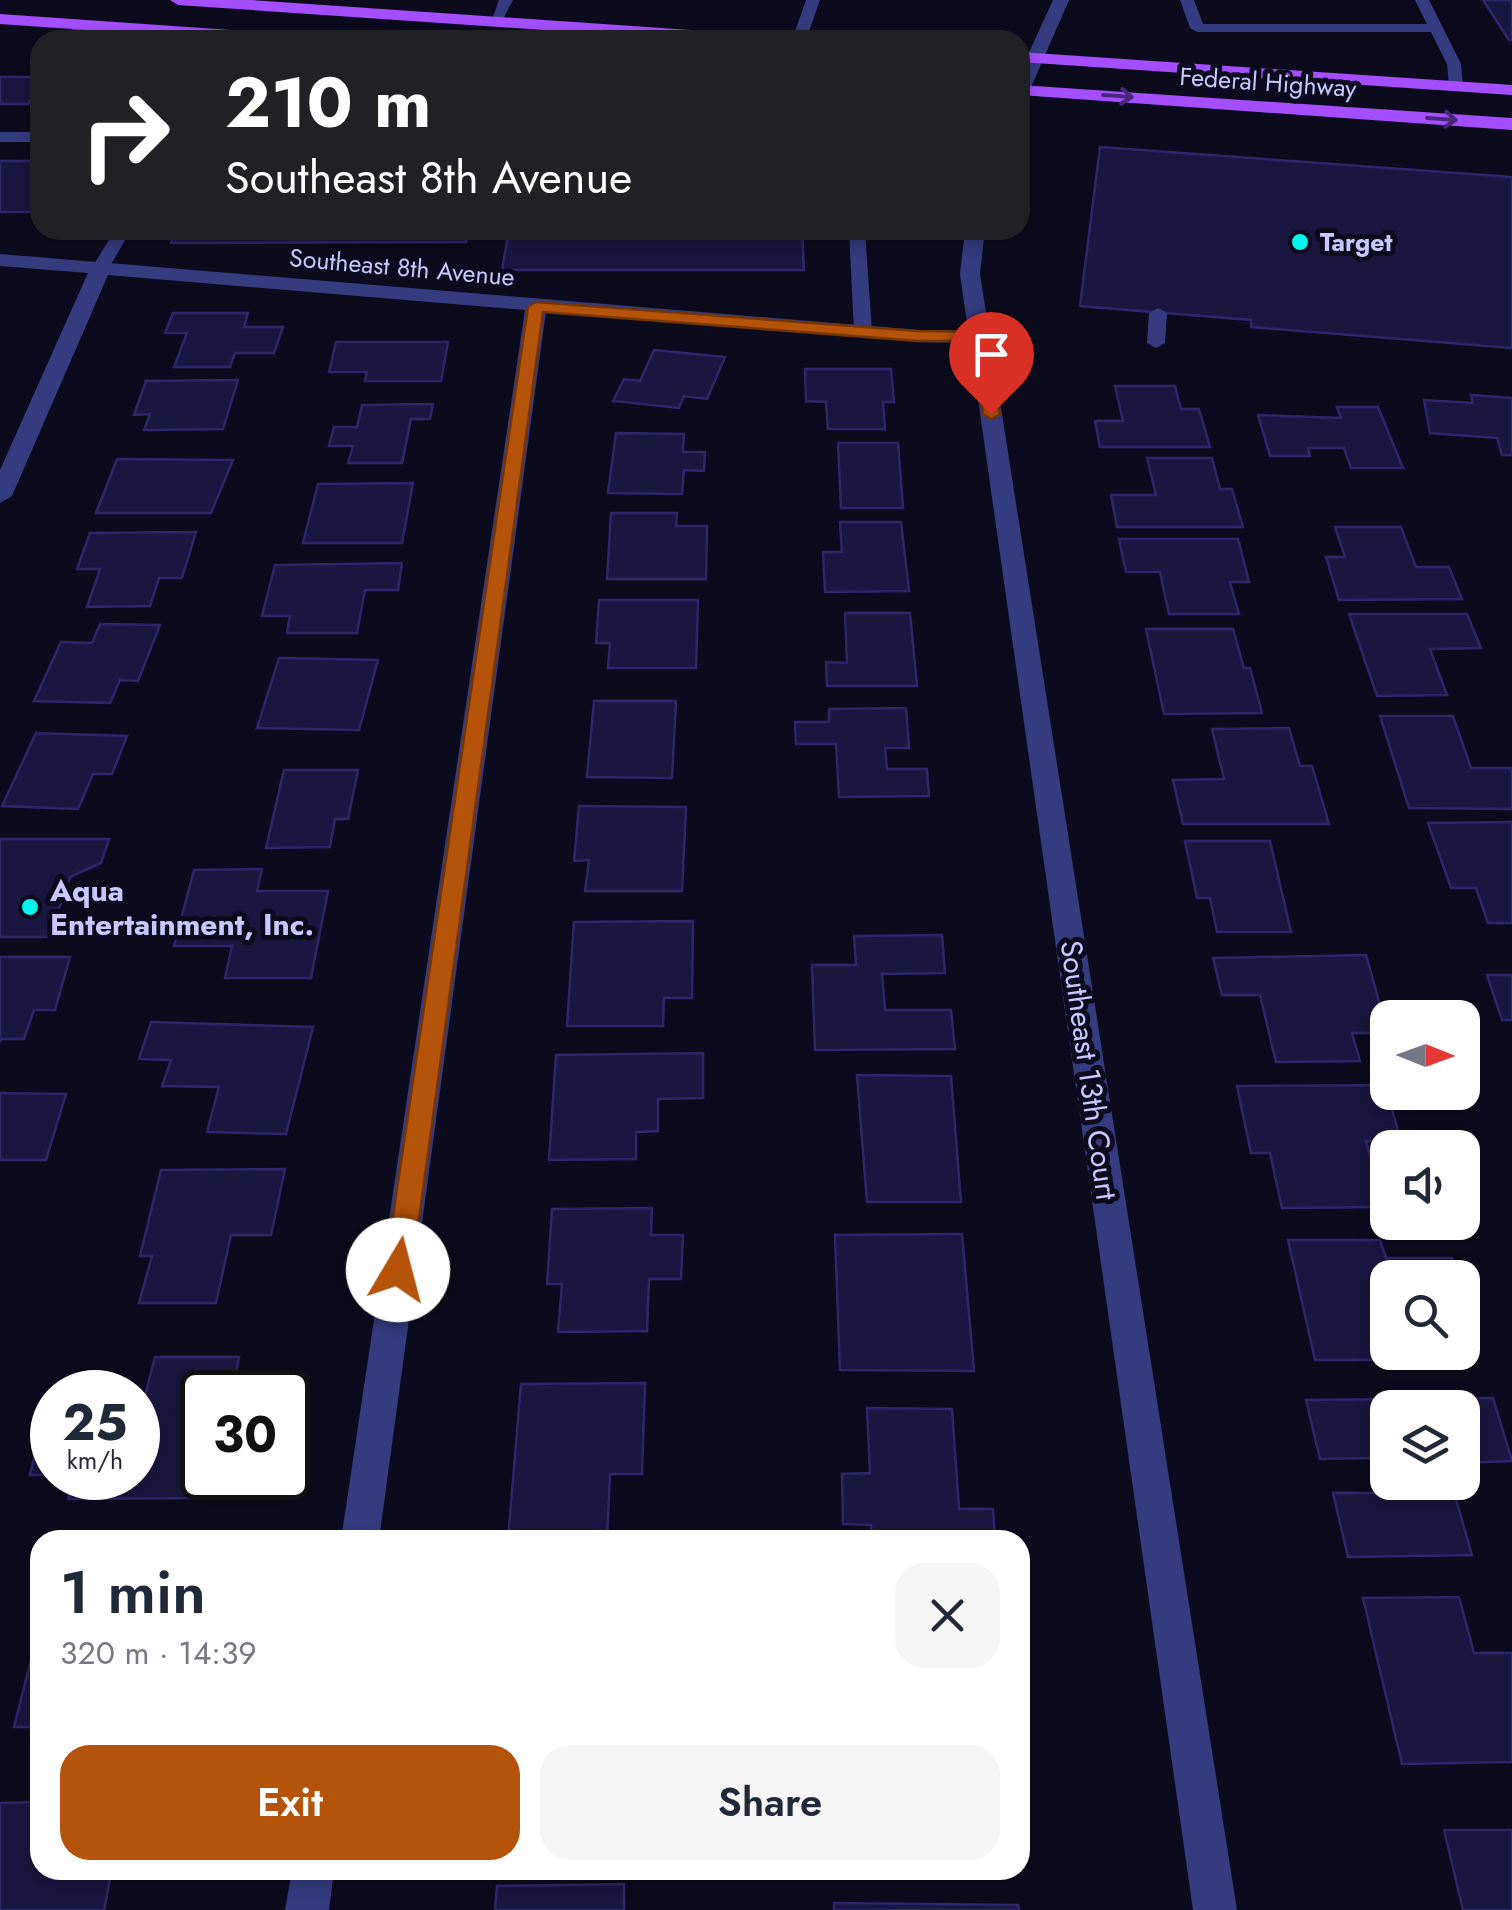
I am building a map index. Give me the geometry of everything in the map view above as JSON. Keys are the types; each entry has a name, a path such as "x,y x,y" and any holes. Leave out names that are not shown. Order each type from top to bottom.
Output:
{"main road":[{"path":"178,0 312,4 615,30"},
{"path":"0,18 157,30 239,23 312,4"},
{"name":"Federal Highway","path":"1030,58 1512,90"},
{"name":"Federal Highway","path":"1030,91 1512,124"}],"street":[{"path":"1030,53 1061,0"},
{"name":"Southeast 13th Court","path":"974,240 970,274 1215,1910"},
{"name":"Southeast 8th Avenue","path":"0,260 536,307 863,332 980,336"},
{"path":"0,496 100,269"},
{"path":"361,1530 536,307"},
{"path":"307,1910 312,1880"}],"lane":[{"path":"495,22 506,0"},
{"path":"802,30 812,0"},
{"path":"1187,0 1198,28 1372,24 1436,28"},
{"path":"1422,0 1454,64 1456,86"},
{"path":"78,30 82,24"},
{"path":"0,137 30,137"},
{"path":"100,269 117,240"},
{"path":"858,240 863,332"},
{"path":"1156,343 1158,313"}],"building":[{"path":"1483,0 1512,0 1512,40 1509,40"},
{"path":"0,77 30,77 28,104 0,104"},
{"name":"Target","path":"1100,147 1512,177 1512,348 1251,327 1251,320 1080,306"},
{"path":"0,161 30,161 30,212 0,212"},
{"path":"172,240 466,240 466,242 171,243"},
{"path":"507,240 802,240 804,270 502,270"},
{"path":"173,313 248,313 244,327 283,327 274,353 235,353 230,367 174,367 187,333 165,333"},
{"path":"336,342 448,342 441,381 365,381 367,372 329,372"},
{"path":"654,350 725,357 707,399 684,396 679,408 613,401 624,379 640,381"},
{"path":"805,369 891,369 894,402 883,402 885,429 828,429 826,402 806,401"},
{"path":"238,380 223,429 144,430 150,414 134,415 146,381"},
{"path":"1115,386 1175,386 1181,409 1199,409 1210,447 1100,447 1095,421 1123,421"},
{"path":"1471,395 1512,398 1512,455 1502,455 1497,438 1430,433 1424,400 1473,403"},
{"path":"433,404 430,419 411,419 402,463 348,463 353,446 329,446 334,427 357,427 362,405"},
{"path":"1337,407 1378,407 1403,468 1351,468 1344,448 1308,448 1310,456 1270,456 1258,415 1341,418"},
{"path":"616,433 684,434 683,452 705,452 704,471 684,470 682,494 608,493"},
{"path":"838,443 898,443 903,508 841,508"},
{"path":"1147,458 1212,458 1220,489 1232,489 1243,527 1117,527 1111,495 1156,495"},
{"path":"117,459 233,460 211,513 96,513"},
{"path":"413,483 402,543 303,543 318,484"},
{"path":"611,513 677,513 676,526 707,526 706,579 607,579"},
{"path":"840,522 901,522 909,591 825,592 823,552 842,552"},
{"path":"1335,527 1401,527 1416,567 1449,567 1462,599 1339,600 1326,557 1345,557"},
{"path":"196,532 182,578 159,578 150,606 87,607 100,569 77,569 90,533"},
{"path":"1119,539 1238,539 1249,582 1230,582 1239,614 1169,614 1160,572 1126,572"},
{"path":"402,563 398,590 365,590 357,633 287,633 290,616 262,616 275,565"},
{"path":"599,600 698,600 696,668 608,668 610,643 596,643"},
{"path":"845,613 910,613 917,686 827,686 826,662 847,663"},
{"path":"1349,614 1467,614 1481,648 1430,649 1447,695 1377,696"},
{"path":"100,624 160,625 138,681 120,680 110,703 34,701 61,642 92,643"},
{"path":"1146,629 1233,629 1244,668 1250,668 1262,713 1164,714"},
{"path":"279,658 378,660 359,730 257,728"},
{"path":"594,701 676,701 672,778 587,777"},
{"path":"906,708 909,748 885,748 887,769 927,769 929,796 839,797 836,744 796,744 795,722 829,722 829,709"},
{"path":"1380,716 1453,716 1471,768 1512,768 1512,809 1409,808"},
{"path":"1289,728 1300,766 1312,766 1329,824 1183,824 1173,780 1224,779 1212,729"},
{"path":"36,733 127,736 112,774 93,774 78,809 2,806"},
{"path":"284,770 358,770 348,819 335,819 330,847 266,848"},
{"path":"579,806 686,807 682,891 585,891 589,860 574,861"},
{"path":"1512,822 1512,923 1488,923 1476,888 1451,888 1428,823"},
{"name":"Aqua Entertainment, Inc.","path":"0,839 109,839 101,863 70,877 49,937 0,937"},
{"path":"1185,841 1270,841 1291,932 1217,932 1210,898 1197,898"},
{"path":"262,869 257,891 328,891 311,978 225,978 232,946 174,946 194,870"},
{"path":"693,921 692,998 664,998 663,1026 567,1026 574,922"},
{"path":"942,935 945,973 882,974 885,1010 951,1010 955,1049 815,1050 812,965 856,965 854,936"},
{"path":"1366,955 1379,1000 1370,1000 1370,1033 1352,1033 1360,1061 1276,1062 1260,995 1222,995 1213,958"},
{"path":"0,957 70,957 55,1010 34,1010 24,1039 0,1042"},
{"path":"1487,975 1512,975 1512,1020 1502,1020"},
{"path":"151,1022 313,1027 286,1134 207,1132 219,1087 162,1086 171,1060 139,1059"},
{"path":"703,1053 703,1098 658,1099 658,1131 636,1132 636,1159 549,1160 556,1055"},
{"path":"857,1075 951,1076 961,1202 867,1202"},
{"path":"1370,1085 1370,1110 1392,1110 1398,1130 1370,1130 1370,1141 1366,1141 1370,1156 1370,1207 1282,1208 1270,1153 1251,1153 1237,1086"},
{"path":"0,1093 66,1094 46,1160 0,1160"},
{"path":"285,1169 271,1235 231,1235 216,1303 139,1303 152,1256 140,1256 161,1170"},
{"path":"652,1208 651,1235 683,1235 681,1279 649,1279 647,1331 558,1332 562,1284 547,1284 552,1209"},
{"path":"962,1234 974,1371 840,1370 835,1235"},
{"path":"1288,1240 1380,1240 1386,1258 1452,1258 1370,1260 1370,1360 1315,1360"},
{"path":"155,1357 239,1357 236,1370 180,1370 180,1498 160,1498 160,1370 152,1370"},
{"path":"645,1383 642,1474 610,1474 607,1530 509,1530 521,1384"},
{"path":"1480,1398 1493,1398 1512,1461 1480,1462"},
{"path":"1370,1399 1370,1458 1320,1459 1306,1400"},
{"path":"867,1408 952,1409 959,1509 993,1509 994,1530 871,1530 871,1525 843,1524 842,1474 870,1473"},
{"path":"1333,1493 1370,1493 1370,1500 1456,1500 1472,1555 1348,1557"},
{"path":"1459,1597 1474,1653 1512,1653 1512,1762 1402,1764 1363,1598"},
{"path":"30,1664 30,1727 14,1727"},
{"path":"30,1802 30,1880 110,1880 104,1910 0,1910 0,1803"},
{"path":"1444,1830 1512,1830 1512,1910 1463,1910"},
{"path":"624,1884 624,1910 495,1910 497,1886"},
{"path":"834,1903 1018,1905 1019,1910 834,1910"}],"place":[{"name":"Target","path":"1300,242"},
{"name":"Aqua Entertainment, Inc.","path":"30,907"}],"route":[{"path":"398,1270 536,307 918,336 980,336 991,414"}]}
